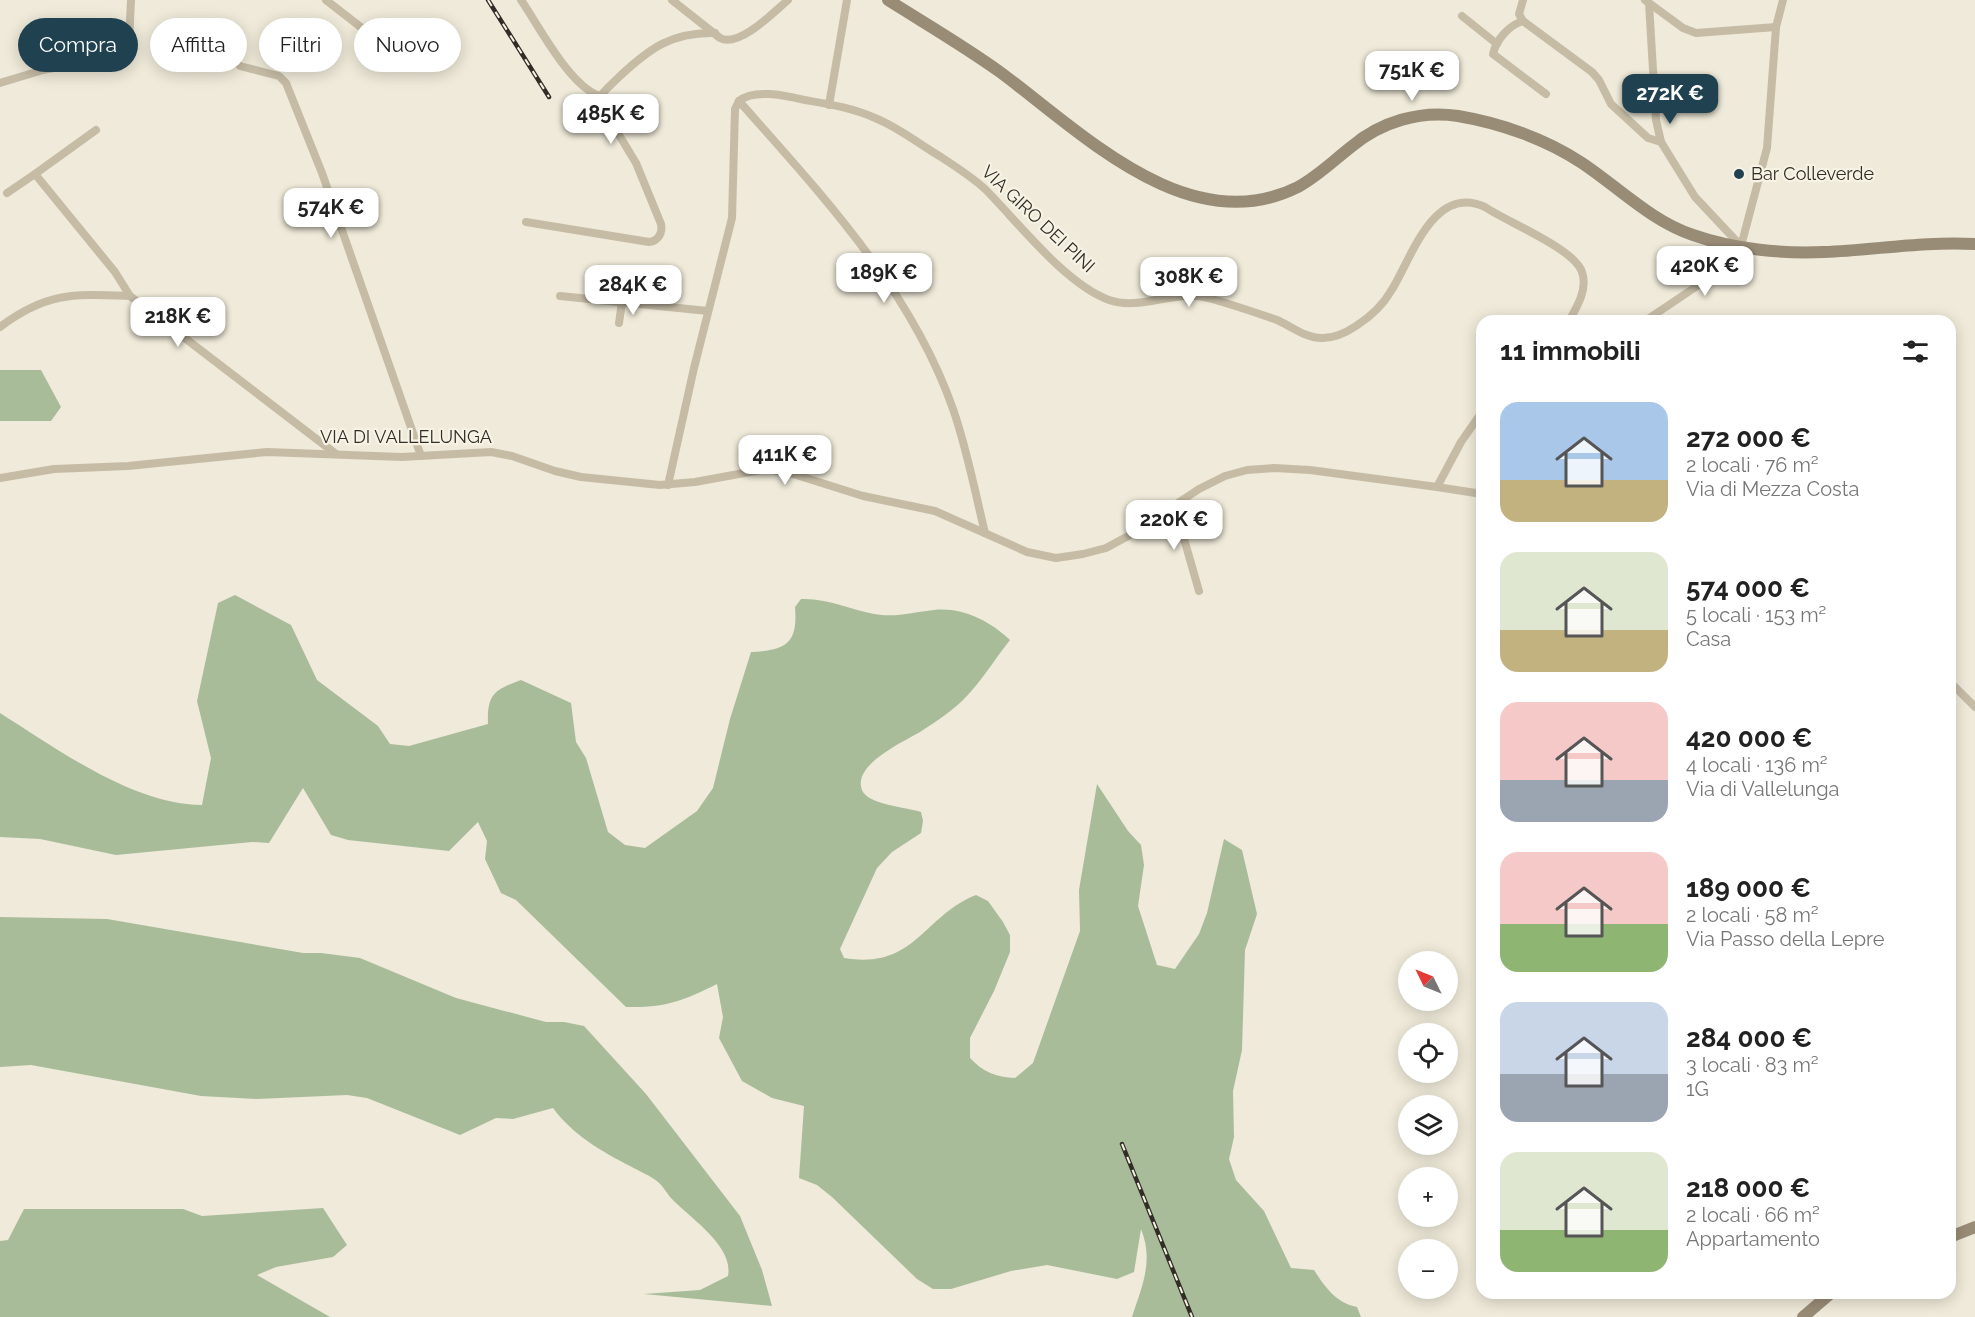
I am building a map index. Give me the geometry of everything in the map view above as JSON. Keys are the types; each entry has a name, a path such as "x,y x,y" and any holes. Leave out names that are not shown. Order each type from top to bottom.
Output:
{"main road":[{"path":"888,0 996,69 1108,154 1152,178 1198,198 1237,202 1277,195 1313,178 1357,142 1381,128 1409,118 1449,115 1497,126 1547,144 1583,164 1670,225 1701,238 1741,246 1816,252 1919,244 1975,244"},
{"path":"1956,1235 1975,1227"},
{"path":"1803,1317 1824,1299"}],"street":[{"path":"0,83 43,70 122,55 128,45 131,0"},
{"path":"326,0 354,22"},
{"path":"521,0 567,68 590,91 600,96"},
{"path":"672,0 725,40 737,38 764,21 788,0"},
{"path":"829,105 847,0"},
{"path":"1523,0 1519,14 1523,21 1592,72 1599,80 1611,104 1648,138 1661,142"},
{"path":"1654,315 1709,278 1741,246 1767,148 1776,27 1783,0"},
{"path":"1647,1 1656,120 1661,142 1695,197 1741,246"},
{"path":"1647,1 1683,28 1696,33 1776,27"},
{"path":"1462,16 1497,44"},
{"path":"1523,21 1508,29 1493,50 1494,56 1546,94"},
{"path":"526,222 649,242 659,237 661,224 646,183 625,142 599,105 600,96 658,45 685,35 715,33"},
{"path":"247,68 279,76 286,83 321,172 421,456"},
{"name":"VIA GIRO DEI PINI","path":"739,101 748,96 784,96 863,113 887,123 971,178 1050,257 1090,289 1109,299 1132,302 1174,295 1202,296 1279,321 1316,338 1335,336 1362,322 1382,304 1395,285 1418,238 1430,221 1449,208 1471,203 1485,207 1566,252 1577,263 1583,274 1582,289 1571,315"},
{"path":"668,485 734,210 735,109 739,101 845,222 866,251 917,333 953,409 985,533"},
{"path":"8,193 96,130"},
{"path":"34,174 115,272 130,296 336,454"},
{"path":"0,327 45,300 89,295 130,296"},
{"path":"560,296 708,311"},
{"path":"619,323 622,302"},
{"path":"1437,488 1461,442 1476,421"},
{"name":"VIA DI VALLELUNGA","path":"0,478 47,470 128,465 243,453 421,456 496,453 581,477 668,485 766,469 790,473 863,496 935,511 1040,556 1056,558 1076,556 1119,541 1174,504 1225,476 1260,468 1311,470 1476,493"},
{"path":"1174,504 1199,591"},
{"path":"1956,688 1975,707"}],"green space":[{"path":"0,370 41,370 61,407 51,421 0,421"},
{"path":"235,595 291,625 317,680 378,726 390,744 409,746 488,724 489,706 494,695 498,690 521,680 571,703 576,742 586,758 608,832 625,845 645,848 697,811 713,788 730,719 751,652 781,647 787,643 794,629 795,607 801,599 829,602 882,615 934,610 955,611 985,621 1010,640 981,680 956,706 920,732 881,755 864,772 861,781 862,790 866,795 879,802 921,812 923,821 921,833 892,852 877,868 840,949 844,958 868,960 887,956 917,939 958,904 976,895 988,901 1010,935 1010,952 994,991 970,1038 970,1058 990,1073 1015,1078 1033,1063 1080,931 1079,890 1097,784 1128,831 1141,845 1144,865 1138,906 1157,965 1175,969 1199,934 1207,913 1224,839 1242,850 1257,914 1245,950 1242,1050 1233,1091 1234,1137 1229,1159 1236,1180 1264,1211 1291,1268 1314,1270 1337,1298 1357,1307 1361,1317 1132,1317 1147,1263 1145,1241 1141,1229 1134,1272 1117,1279 1047,1265 1011,1271 951,1289 933,1289 917,1279 832,1197 817,1185 799,1178 804,1106 772,1098 742,1081 719,1038 723,1017 717,984 694,995 663,1005 626,1007 516,900 501,893 485,859 487,841 478,822 449,851 348,840 331,835 303,788 269,843 252,842 116,855 40,839 0,837 0,713 71,758 123,785 176,803 202,805 211,758 197,701 218,603"},
{"path":"0,917 107,919 303,953 360,958 456,998 546,1022 564,1022 584,1026 646,1094 740,1216 762,1270 772,1306 644,1294 700,1290 728,1276 728,1265 724,1253 708,1232 670,1197 658,1182 588,1142 553,1108 513,1119 496,1118 460,1135 367,1098 347,1095 257,1099 201,1096 31,1065 0,1067"},
{"path":"323,1208 347,1245 333,1257 276,1267 257,1275 330,1317 0,1317 0,1241 8,1240 24,1209 183,1209 202,1216"}],"railway":[{"path":"488,0 549,97"},
{"path":"1122,1144 1192,1317"}],"place":[{"name":"Bar Colleverde","path":"1739,174"}]}
